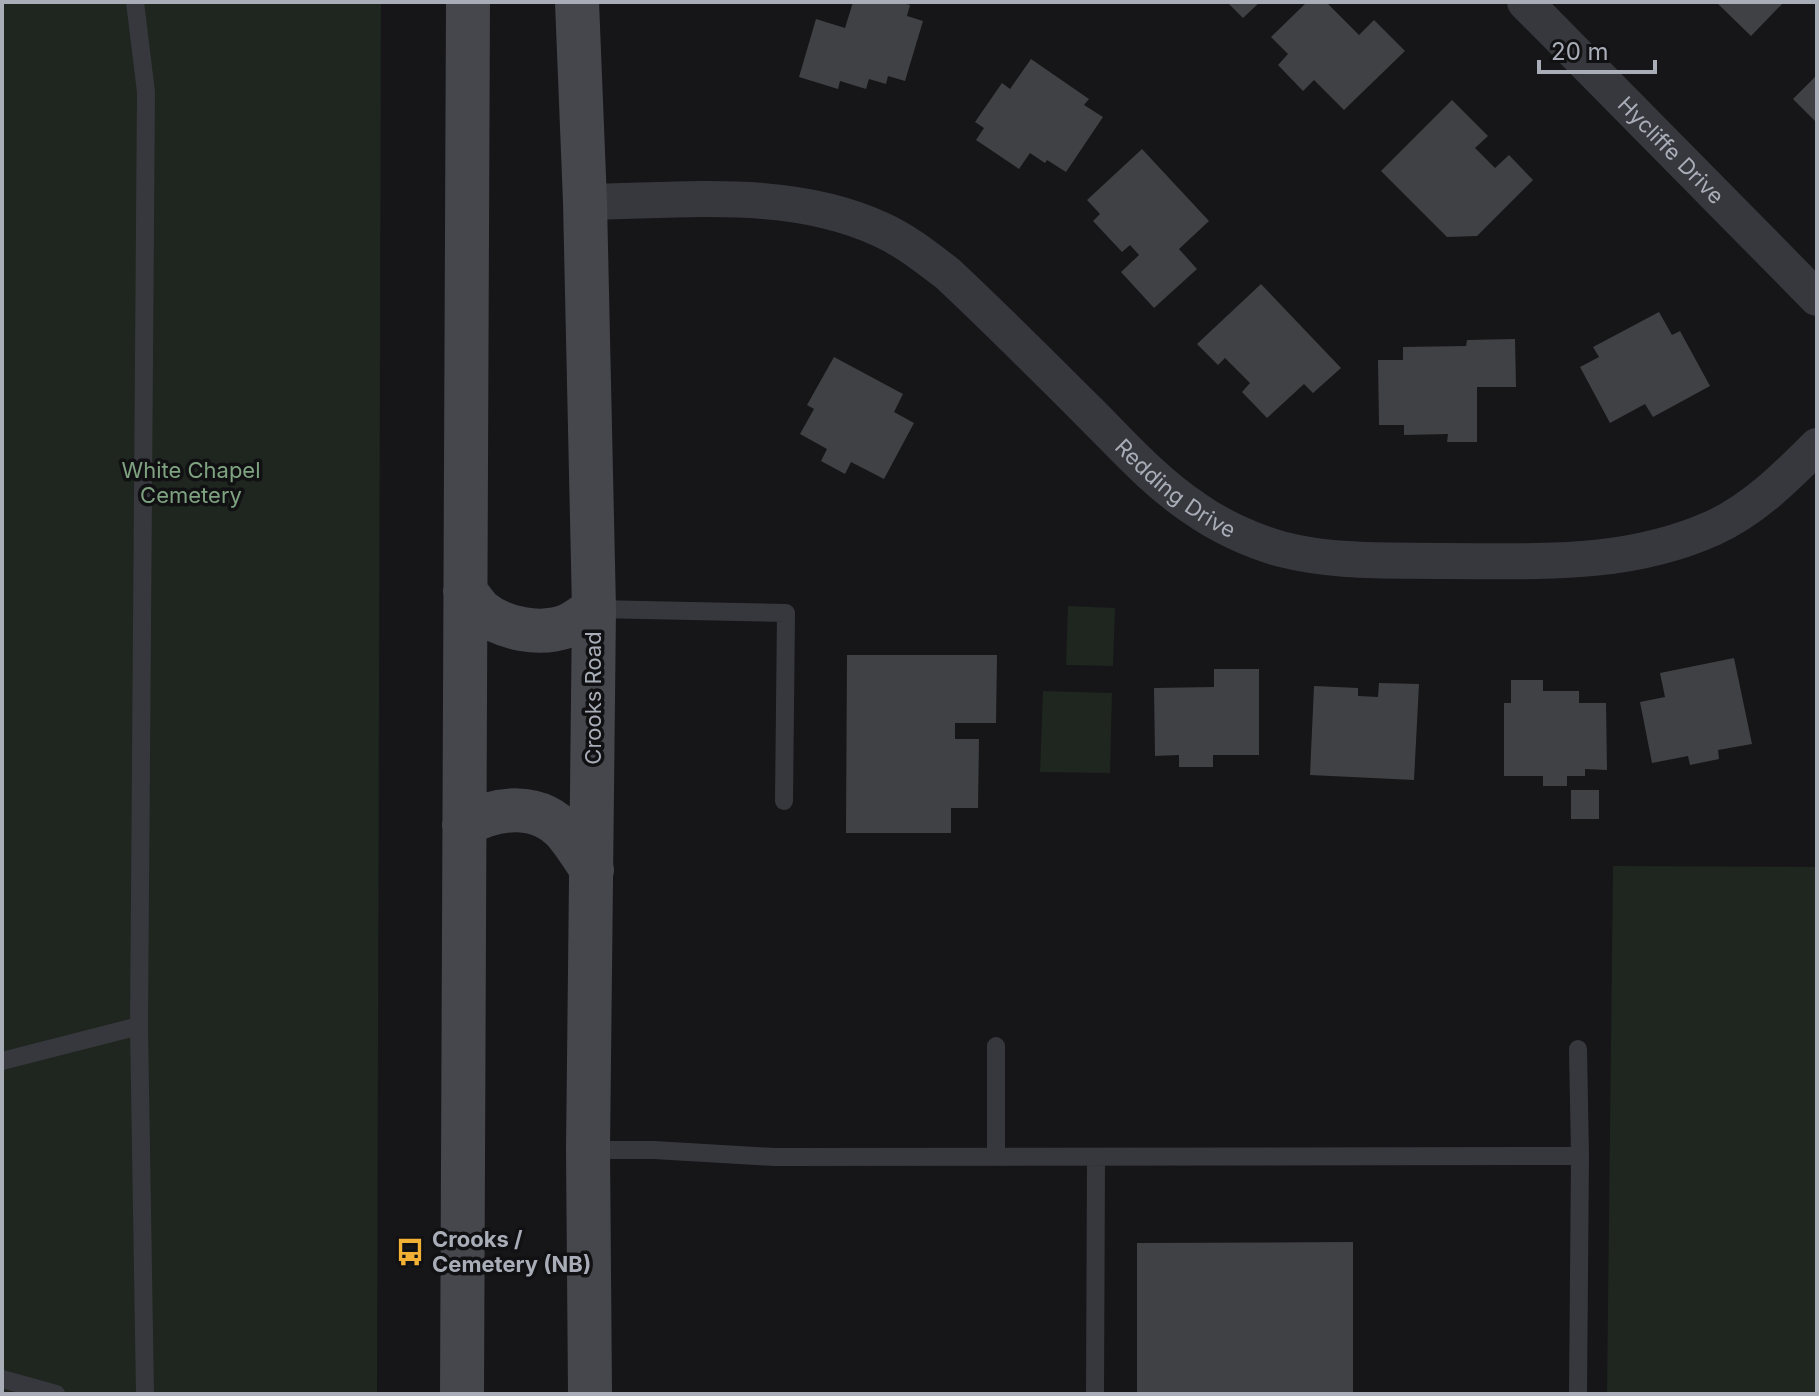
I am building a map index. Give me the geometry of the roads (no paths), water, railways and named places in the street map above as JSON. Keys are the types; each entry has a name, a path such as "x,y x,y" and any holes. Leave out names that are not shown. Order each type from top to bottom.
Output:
{"main road":[{"path":"462,1394 468,2"},
{"name":"Crooks Road","path":"577,2 594,609 588,1150 590,1394"},
{"path":"465,591 482,611 501,622 526,630 548,631 569,626 594,609"},
{"path":"464,825 481,815 502,810 522,809 540,814 567,834 592,870"}],"street":[{"name":"Hycliffe Drive","path":"1525,2 1817,298"},
{"name":"Redding Drive","path":"585,202 774,201 851,218 882,230 915,248 948,274 1166,487 1195,510 1279,548 1311,555 1362,560 1547,561 1642,553 1715,527 1740,513 1780,482 1817,446"}],"lane":[{"path":"135,2 146,92 139,1026 145,1394"},
{"path":"594,609 786,613 784,801"},
{"path":"2,1061 139,1026"},
{"path":"996,1046 996,1157"},
{"path":"1578,1049 1578,1394"},
{"path":"588,1150 654,1150 774,1157 1580,1156"},
{"path":"1095,1394 1096,1158"},
{"path":"2,1379 56,1394"}],"place":[{"name":"Crooks / Cemetery (NB)","path":"410,1252"}],"park label":[{"name":"White Chapel Cemetery","path":"191,482"}]}
